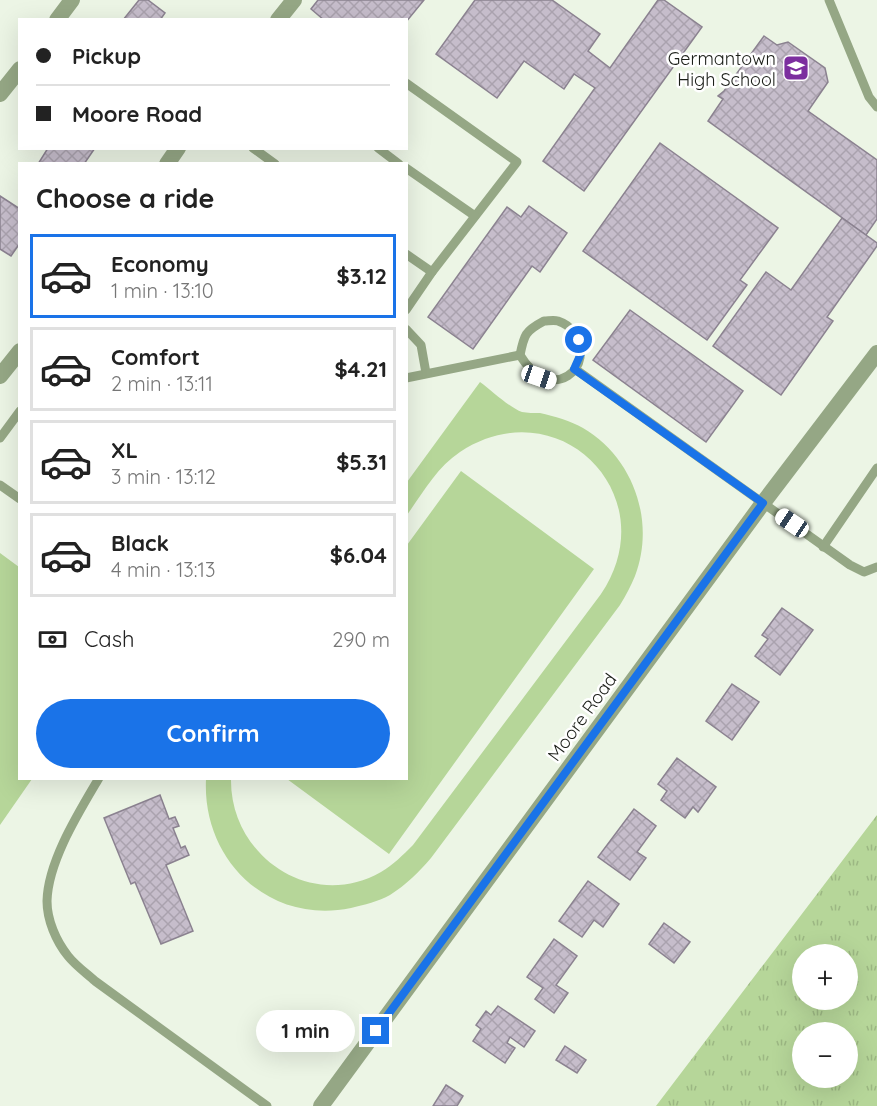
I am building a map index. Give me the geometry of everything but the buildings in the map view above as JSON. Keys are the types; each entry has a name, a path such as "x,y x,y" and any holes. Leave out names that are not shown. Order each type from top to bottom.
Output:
{"street":[{"path":"58,18 72,0"},
{"path":"280,18 294,0"},
{"path":"0,94 18,72"},
{"name":"Moore Road","path":"321,1106 763,503 877,353"},
{"path":"0,376 18,354"}],"lane":[{"path":"830,0 869,97 877,107"},
{"path":"408,84 517,162 432,272 408,307"},
{"path":"256,150 272,162"},
{"path":"381,150 396,162"},
{"path":"408,169 475,216"},
{"path":"408,255 432,272"},
{"path":"544,321 558,321 570,328 579,340 582,351 574,369 563,379 551,381 539,377 528,368 520,356 523,339 530,328 544,321"},
{"path":"408,330 421,345 426,373"},
{"path":"408,378 520,356"},
{"path":"574,369 823,547 864,572 877,567"},
{"path":"0,438 18,415"},
{"path":"823,547 877,468"},
{"path":"0,485 18,498"},
{"path":"98,780 65,842 52,874 47,901 50,922 58,940 69,958 95,981 267,1106"}],"green space":[{"path":"480,382 517,410 551,416 583,428 600,440 615,456 636,492 643,534 641,555 635,576 620,605 431,858 417,873 390,895 361,906 321,911 293,906 268,896 246,880 228,860 215,836 208,808 206,780 231,780 234,807 244,832 260,853 279,869 303,880 328,885 354,883 381,872 413,845 601,594 618,557 621,521 611,489 592,462 566,443 533,433 497,435 452,458 437,473 408,514 408,481"},
{"path":"461,471 594,569 389,854 288,780 408,780 408,544"},
{"path":"0,553 18,566 18,780 31,780 0,825"},
{"path":"877,815 877,1106 656,1106"}],"place":[{"name":"Germantown High School","path":"796,68"}],"route":[{"path":"376,1031 763,503 574,369 582,351 579,340"}]}
